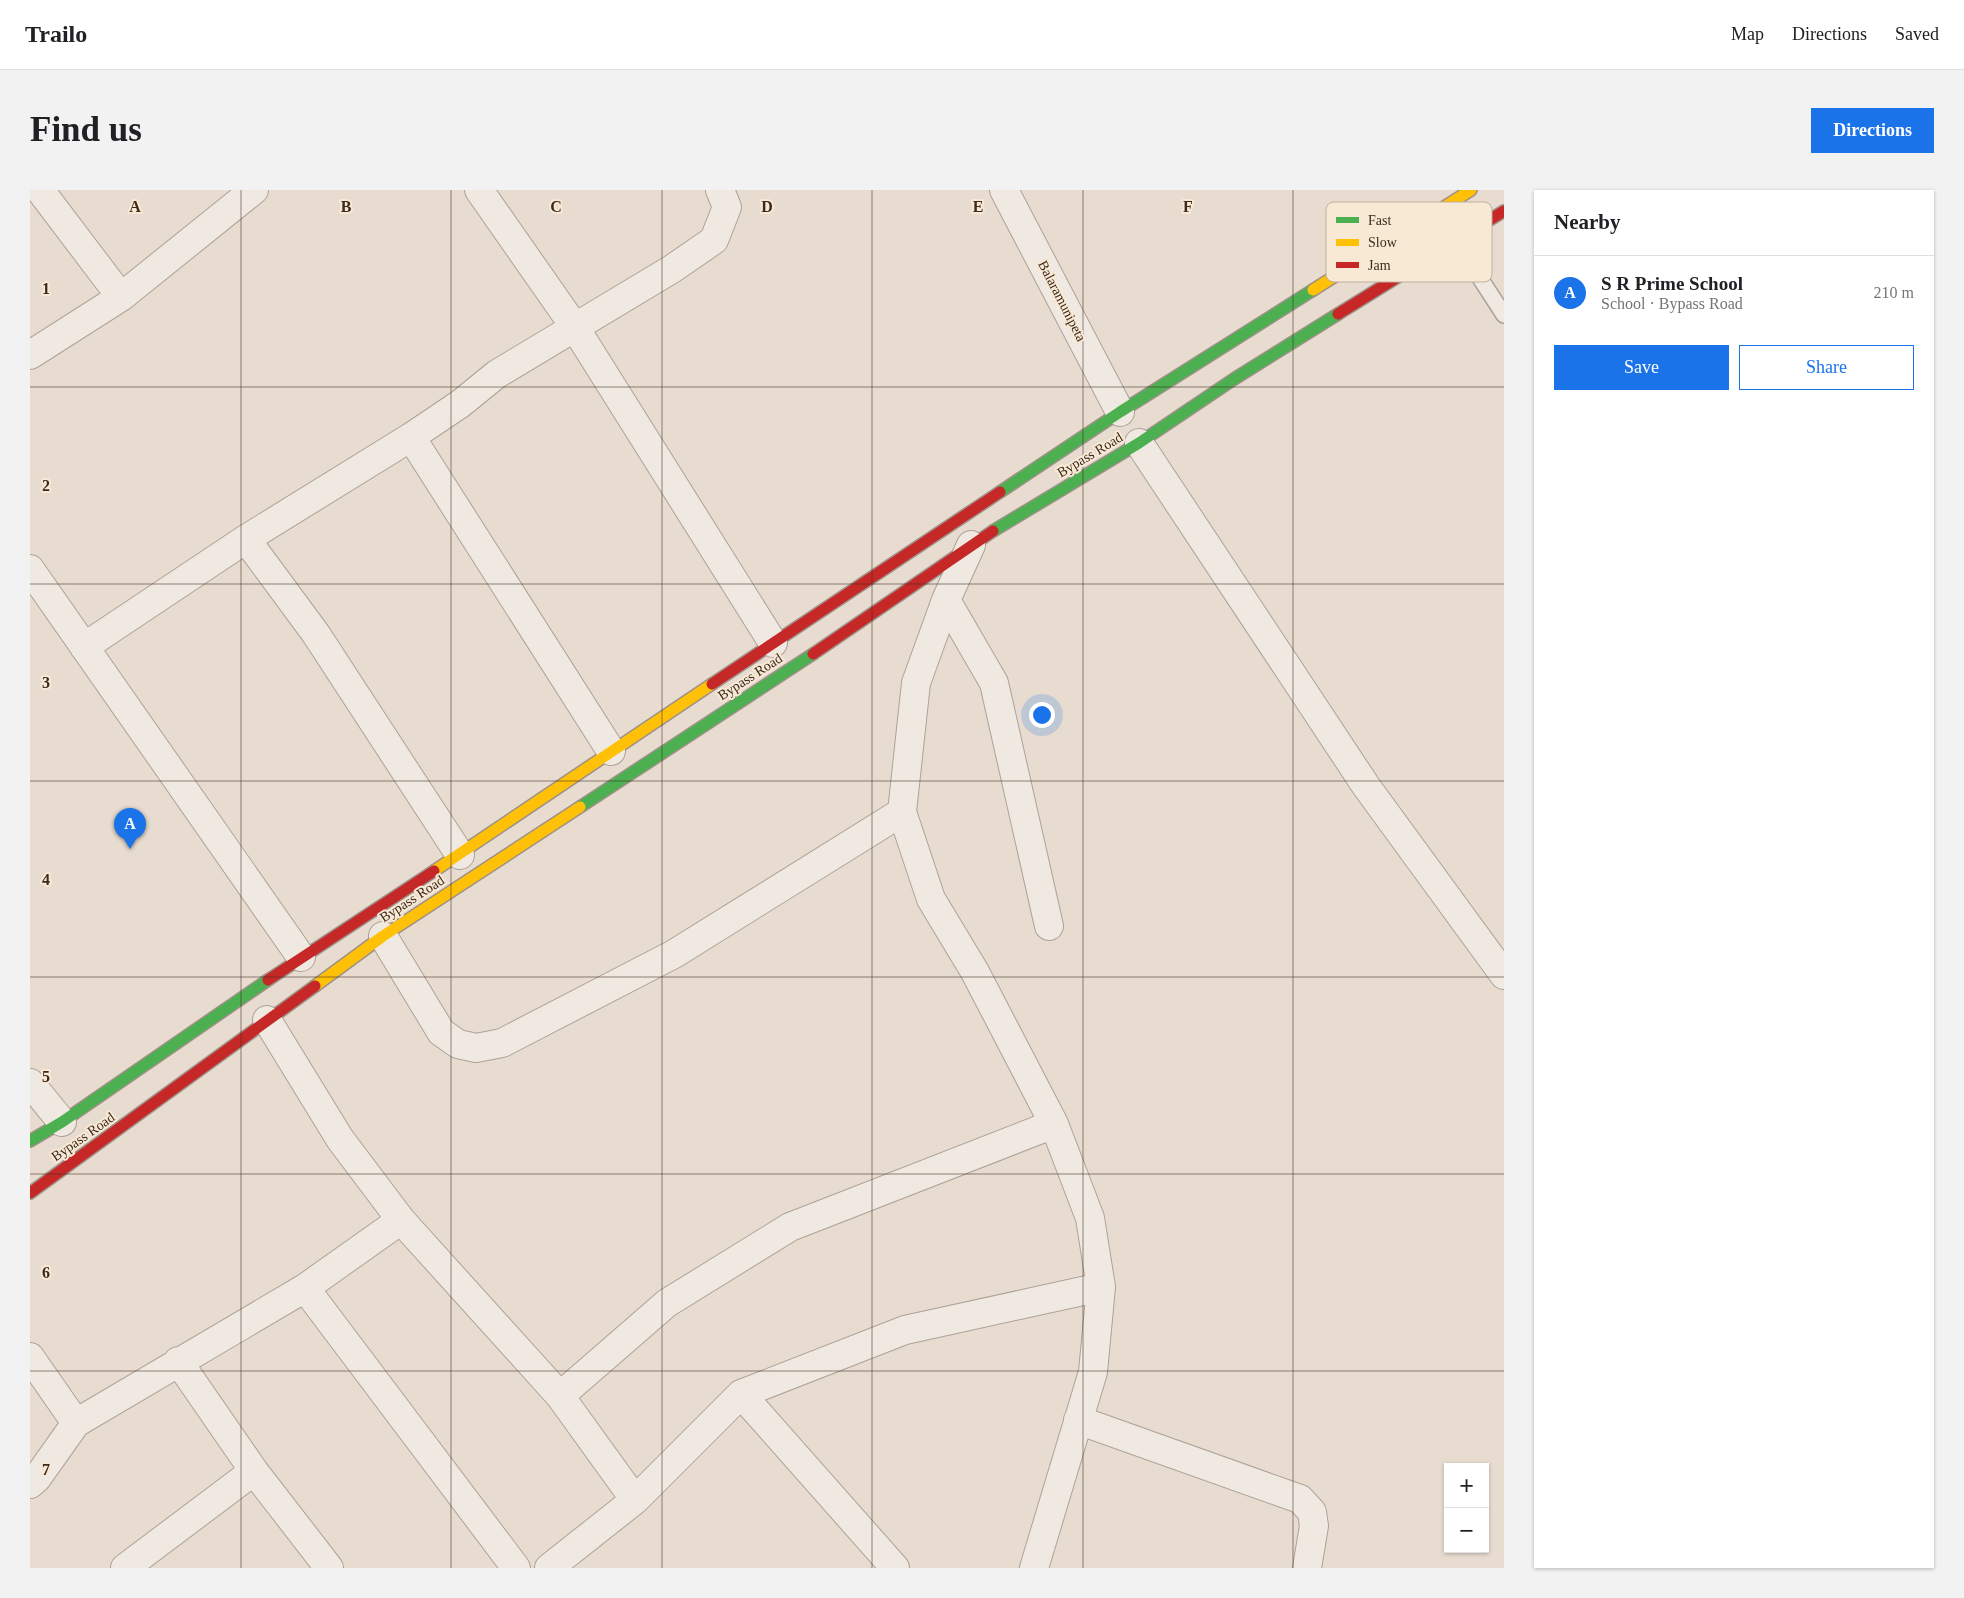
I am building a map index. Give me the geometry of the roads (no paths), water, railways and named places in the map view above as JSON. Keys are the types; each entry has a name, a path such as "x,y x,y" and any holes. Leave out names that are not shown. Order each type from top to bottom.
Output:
{"main road":[{"name":"Bypass Road","path":"1452,202 1471,190"},
{"name":"Bypass Road","path":"1492,219 1504,211"},
{"name":"Bypass Road","path":"30,1142 301,958 460,855 611,751 1120,412 1326,282"},
{"name":"Bypass Road","path":"30,1193 383,936 777,677 971,545 1139,443 1234,379 1391,282"}],"street":[{"path":"40,190 122,297"},
{"path":"30,355 122,297 254,190"},
{"path":"479,190 574,326 773,643"},
{"path":"84,647 246,539 411,437 460,404 497,374 574,326 672,269 714,240 727,207 720,190"},
{"name":"Balaramunipeta","path":"1004,190 1120,412"},
{"path":"411,437 611,751"},
{"path":"1139,443 1366,786 1504,975"},
{"path":"246,539 316,634 460,855"},
{"path":"971,545 946,600 916,683 902,812 931,899 976,972 1054,1124 1090,1218 1101,1287 1093,1372 1034,1568"},
{"path":"30,569 301,958"},
{"path":"946,600 994,683 1049,926"},
{"path":"383,936 441,1032 458,1044 476,1048 502,1043 674,954 902,812"},
{"path":"266,1020 340,1139 401,1220 560,1396 635,1500"},
{"path":"30,1083 62,1122"},
{"path":"560,1396 667,1303 790,1227 1054,1124"},
{"path":"30,1484 37,1478 76,1423 178,1361 305,1288 401,1220"},
{"path":"549,1568 635,1500 741,1394 905,1330 1101,1287"},
{"path":"305,1288 516,1568"},
{"path":"30,1357 76,1423"},
{"path":"178,1361 254,1471 329,1568"},
{"path":"741,1394 895,1568"},
{"path":"1078,1420 1300,1499 1312,1512 1314,1526 1307,1568"},
{"path":"125,1568 254,1471"}],"lane":[{"path":"1483,282 1504,314"}],"place":[{"name":"S R Prime School","path":"130,849"}]}
